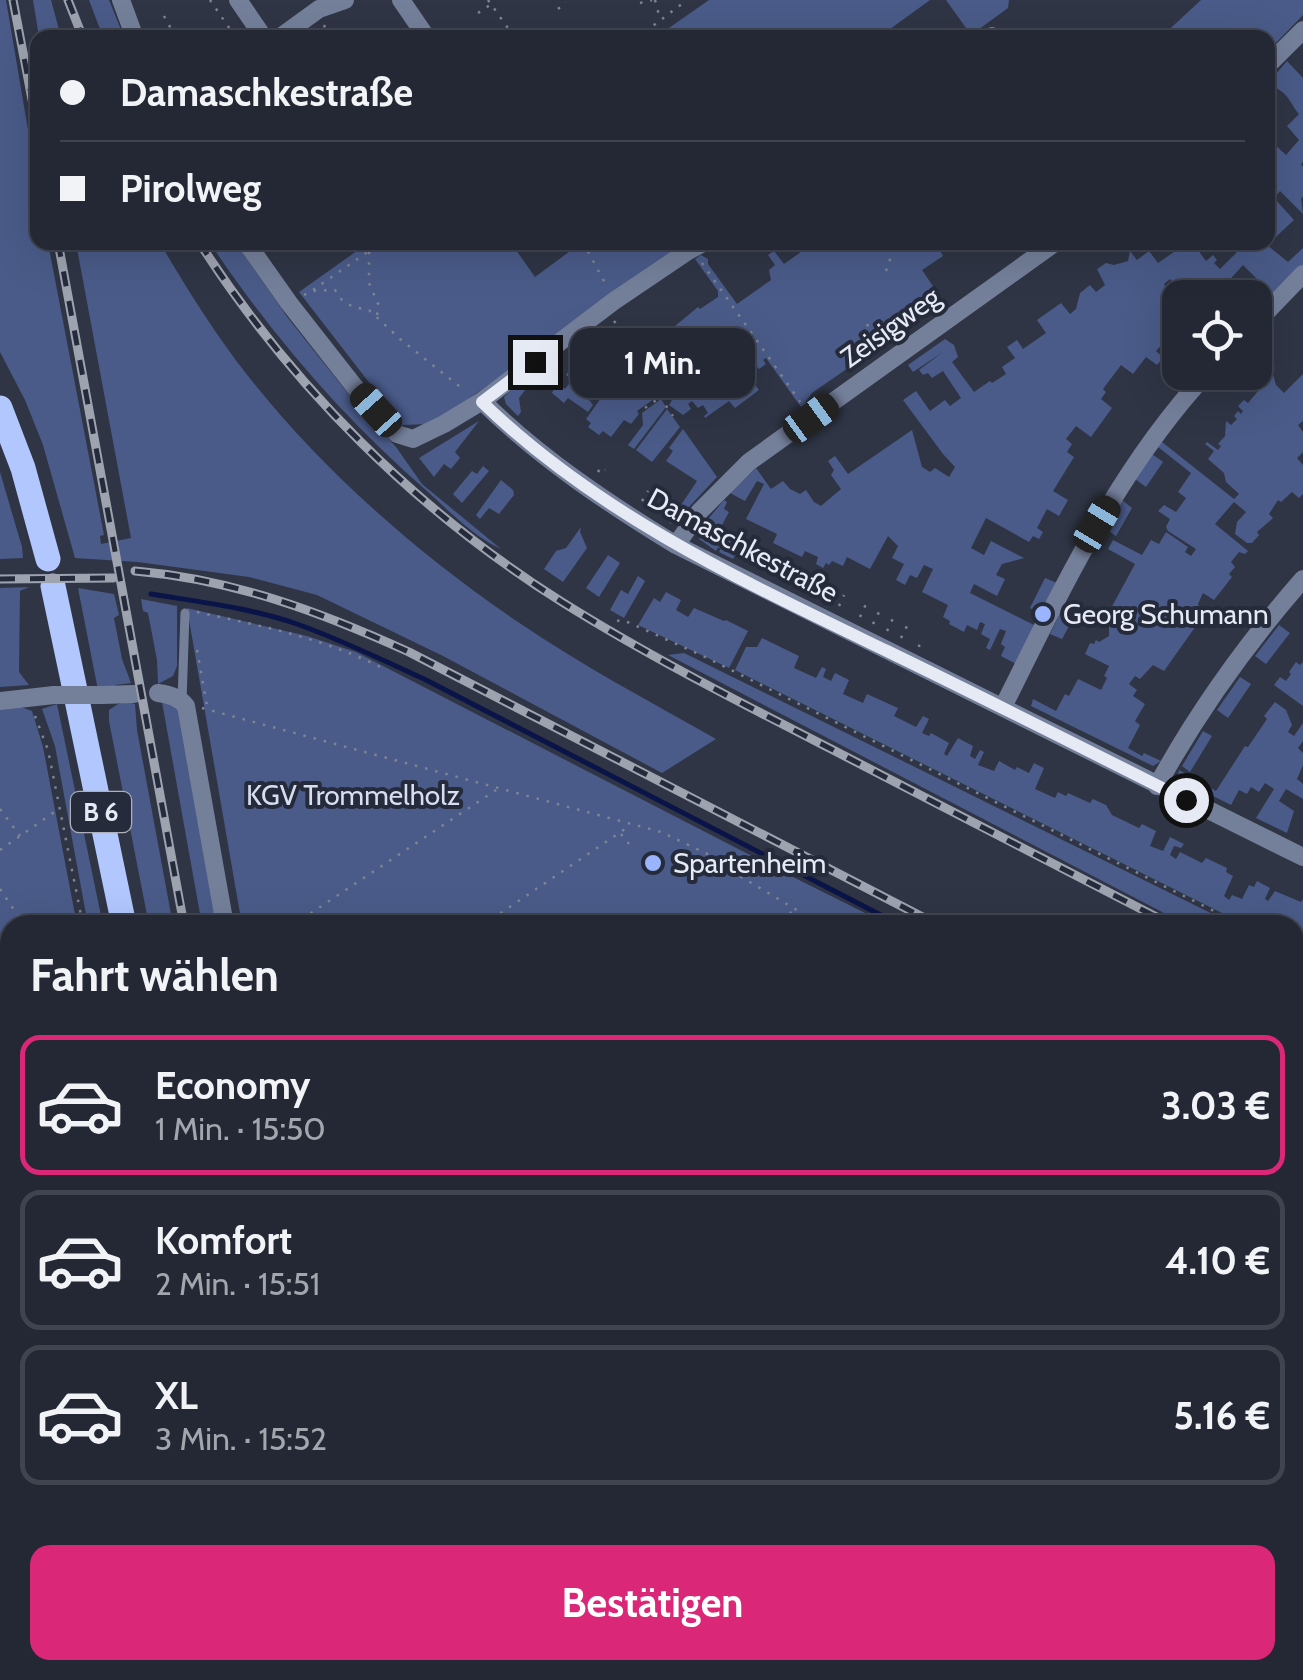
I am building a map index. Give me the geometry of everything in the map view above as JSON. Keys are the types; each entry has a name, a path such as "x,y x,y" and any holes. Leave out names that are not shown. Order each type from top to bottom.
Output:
{"main road":[{"path":"0,408 24,468 48,559"},
{"name":"B 6","path":"53,586 122,915"}],"street":[{"path":"120,0 132,30"},
{"path":"238,0 259,30"},
{"path":"401,0 422,30"},
{"path":"290,30 319,9 341,1"},
{"path":"1275,58 1303,30"},
{"path":"252,250 354,386 397,434 412,439 482,402 614,302 693,250"},
{"name":"Zeisigweg","path":"676,545 700,511 739,469 1045,250"},
{"path":"1272,306 1303,274"},
{"path":"1003,708 1065,581 1116,492 1192,390"},
{"name":"Damaschkestraße","path":"482,402 544,456 614,507 676,545 1303,857"},
{"path":"1158,786 1222,680 1303,579"},
{"path":"158,693 184,704 223,915"},
{"path":"0,701 134,694"}],"lane":[{"path":"184,704 188,612"}],"path":[{"path":"210,0 231,30"},
{"path":"640,4 653,0 660,21"},
{"path":"648,30 686,0"},
{"path":"478,13 490,2 509,30"},
{"path":"558,9 566,2"},
{"path":"164,16 172,30"},
{"path":"587,250 614,302"},
{"path":"701,250 751,333 806,411"},
{"path":"886,272 892,250"},
{"path":"290,303 369,251"},
{"path":"369,251 369,283 378,306 377,317"},
{"path":"312,291 335,290 353,307 369,310 482,402"},
{"path":"615,322 619,328"},
{"path":"868,324 864,336 874,352 874,373"},
{"path":"645,408 751,333"},
{"path":"660,397 673,416"},
{"path":"594,477 601,467 605,470"},
{"path":"638,507 648,491"},
{"path":"659,520 670,503"},
{"path":"717,554 726,536"},
{"path":"738,564 747,546"},
{"path":"836,612 844,595"},
{"path":"857,623 866,604"},
{"path":"188,612 321,642 355,653 386,670"},
{"path":"871,630 879,612"},
{"path":"884,637 894,616"},
{"path":"616,621 623,620 702,656 1222,915"},
{"path":"898,644 909,622"},
{"path":"916,652 920,638"},
{"path":"196,644 208,710"},
{"path":"26,697 48,750 81,915"},
{"path":"184,704 661,832 718,859 728,869 806,915"},
{"path":"308,915 497,789"},
{"path":"0,850 60,808"},
{"path":"0,809 20,836"},
{"path":"498,915 633,824"},
{"path":"620,833 629,844"},
{"path":"0,889 17,915"},
{"path":"787,915 796,909"}],"green space":[{"path":"0,0 6,0 30,142 30,250 49,250 104,535 100,536 101,544 131,538 77,250 164,250 248,376 308,445 374,509 444,568 518,622 716,739 662,773 443,656 317,595 249,577 75,558 43,445 0,352"},
{"path":"33,0 51,0 59,30 38,30"},
{"path":"89,0 109,0 121,30 100,30"},
{"path":"709,0 930,0 889,30 666,30"},
{"path":"946,0 1009,0 1008,8 978,30 967,30"},
{"path":"1201,0 1303,0 1303,15 1275,44 1275,30 1169,30"},
{"path":"1287,61 1303,78 1303,214 1280,191 1275,197 1275,145 1286,155 1299,140 1287,126 1299,114 1286,95 1275,88 1275,75"},
{"path":"1275,199 1294,220 1275,238"},
{"path":"1303,248 1303,265 1272,297 1272,280 1254,280 1243,265 1229,280 1162,280 1162,345 1156,351 1162,359 1157,365 1146,357 1133,374 1121,365 1103,389 1106,392 1101,399 1112,408 1091,437 1076,426 1066,439 1072,444 1067,452 1074,457 1053,491 1068,500 1059,516 1047,509 1037,528 1043,532 1039,539 1033,536 1029,542 986,518 971,548 984,555 991,541 1024,558 1002,564 996,575 1005,579 997,596 974,584 970,593 1036,626 1018,665 1001,656 1006,631 1000,629 990,650 986,648 990,639 981,634 985,624 980,622 977,630 967,625 964,632 949,624 943,617 948,605 922,592 933,569 924,565 917,578 910,575 905,585 896,580 904,564 892,558 898,546 888,536 870,569 847,557 843,566 832,561 823,568 816,564 818,557 805,551 802,557 773,543 777,534 746,519 764,484 757,481 745,501 730,493 756,468 771,489 783,481 800,494 806,490 821,506 841,489 831,475 834,470 828,461 835,456 848,474 912,430 922,467 930,472 935,468 949,477 955,467 903,400 916,391 930,411 945,400 950,406 961,398 943,371 932,378 919,370 943,352 913,372 908,365 945,339 954,345 958,357 952,362 974,392 1006,374 1002,367 1015,358 1007,347 1017,340 1023,349 1046,333 1037,320 1061,303 1070,314 1076,309 1080,293 1090,285 1096,292 1105,285 1097,269 1106,263 1128,261 1130,251 1137,260 1149,251 1158,263 1177,250 1198,250 1206,261 1213,255 1217,260 1214,263 1220,269 1239,250 1273,250 1288,262"},
{"path":"215,250 241,250 288,318 396,447 422,484 501,549 454,516 397,464 338,406 258,311"},
{"path":"358,250 516,250 535,277 572,250 680,250 430,424 402,425 299,292"},
{"path":"804,250 942,250 943,256 922,270 943,301 938,310 933,309 812,393 803,415 766,358 766,364 759,369 748,357 739,363 747,374 743,377 748,385 753,382 759,390 735,408 729,401 705,418 708,413 703,405 698,408 692,401 688,404 691,409 683,415 669,405 681,385 706,367 711,374 722,366 718,359 748,337 746,334 732,340 743,332 738,326 716,340 721,348 726,344 727,347 707,361 701,354 693,359 698,368 673,386 665,375 649,386 654,394 661,394 637,411 639,414 631,424 624,420 611,437 588,427 591,423 586,419 601,398 584,376 595,371 616,390 624,383 618,376 614,379 608,369 618,367 639,348 653,343 647,335 651,332 658,340 698,307 718,297 718,291 695,259 701,255 708,259 737,304 771,280 769,270 775,265 768,255 774,251 784,264"},
{"path":"557,355 561,362 553,380 565,389 572,380 566,375 573,365 592,391 586,396 593,405 588,412 568,398 564,403 543,380 538,384 528,376"},
{"path":"1272,371 1276,385 1284,393 1303,374 1303,421 1298,425 1303,432 1303,452 1297,458 1303,465 1303,494 1299,498 1292,492 1281,502 1278,500 1269,514 1273,518 1257,532 1259,535 1252,543 1235,534 1237,522 1246,512 1234,502 1215,524 1248,551 1239,552 1231,562 1235,567 1229,574 1232,577 1214,600 1203,593 1198,604 1203,616 1164,671 1153,665 1129,684 1137,690 1133,696 1145,704 1135,721 1140,725 1128,748 1161,761 1153,766 1031,706 1033,699 1056,711 1078,679 1101,690 1109,666 1085,654 1090,643 1109,636 1109,625 1113,618 1118,618 1109,612 1135,564 1108,549 1113,540 1142,555 1151,540 1159,544 1166,532 1188,547 1185,552 1191,556 1196,549 1168,531 1170,519 1158,511 1164,505 1176,512 1186,498 1178,492 1191,473 1158,447 1162,442 1234,499 1239,494 1208,459 1214,451 1205,444 1218,450 1225,436 1226,421 1231,425 1238,411 1243,411 1238,406 1244,400 1248,403 1259,390 1272,390"},
{"path":"522,380 529,385 519,398 518,416 504,397"},
{"path":"661,399 666,407 634,449 628,445 643,425 642,413"},
{"path":"667,409 680,427 652,462 636,450"},
{"path":"479,421 455,452 460,458 451,469 444,464 434,477 419,458"},
{"path":"683,429 717,477 673,524 669,523 697,481 666,461 673,451 669,448"},
{"path":"1152,454 1163,462 1146,487 1135,479"},
{"path":"483,466 489,471 462,503 453,494 472,471 477,474"},
{"path":"0,472 22,547 23,558 0,559"},
{"path":"501,480 514,495 499,514 489,508 480,519 476,515"},
{"path":"724,500 724,509 729,512 720,529 722,540 716,551 699,539 699,530"},
{"path":"1122,500 1132,508 1116,536 1104,528"},
{"path":"581,527 587,548 563,582 544,569"},
{"path":"730,533 747,541 733,559 719,552"},
{"path":"608,555 620,563 599,597 586,588"},
{"path":"638,576 645,581 624,618 610,610 621,590 628,594"},
{"path":"1045,578 1057,583 1042,614 1030,608"},
{"path":"29,587 20,591 19,672 29,685 0,687 0,588"},
{"path":"78,588 114,594 119,615 114,618 131,683 115,685 115,690 98,690"},
{"path":"666,592 681,600 676,610 688,617 694,608 748,631 729,668 638,625 654,598 660,602"},
{"path":"141,599 177,606 177,666 173,676 158,684 148,613 143,611"},
{"path":"1063,607 1074,617 1062,639 1050,634"},
{"name":"KGV Trommelholz","path":"187,608 307,636 356,652 869,915 240,915"},
{"path":"1279,625 1290,633 1266,664 1255,656"},
{"path":"762,638 799,656 794,668 816,678 822,667 826,669 823,677 831,681 835,673 849,680 843,694 863,703 867,694 898,708 894,716 916,727 923,716 929,719 922,733 931,733 949,743 944,754 947,756 958,738 973,746 970,756 975,759 980,750 984,752 978,765 994,771 999,761 1029,773 1034,763 1044,768 1035,789 1055,798 1058,792 1090,803 1093,799 1106,805 1112,815 1156,831 1150,846 1163,851 1170,837 1184,844 1181,848 1174,846 1170,855 1176,859 1180,852 1202,863 1206,858 1227,868 1226,872 1233,876 1224,896 1229,900 1232,895 1242,899 1249,885 1254,887 1257,881 1270,888 1265,899 1268,901 1275,891 1301,902 1303,899 1303,915 1226,915 735,670 746,647 757,647"},
{"path":"684,653 1215,915 1168,915 668,655"},
{"path":"1296,662 1303,662 1303,706 1274,685 1280,677 1286,681"},
{"path":"1240,677 1251,684 1228,718 1217,710"},
{"path":"162,702 179,709 218,915 200,915"},
{"path":"1275,702 1286,710 1292,725 1288,732 1294,736 1303,723 1303,741 1298,748 1303,753 1303,765 1297,779 1303,784 1303,799 1286,789 1279,801 1294,811 1287,833 1256,818 1274,789 1265,783 1259,792 1251,787 1247,794 1239,790 1231,805 1178,776 1179,770 1216,791"},
{"path":"57,704 101,915 86,915 55,746 42,709"},
{"path":"118,704 135,704 171,915 147,915 109,721 109,710"},
{"path":"21,707 32,711 43,747 75,915 0,915 0,710"},
{"path":"1203,731 1212,736 1190,772 1182,766"}],"waterway":[{"path":"151,594 280,618 363,651 881,915"}],"railway":[{"path":"13,0 30,89"},
{"path":"68,0 80,30"},
{"path":"59,250 182,915"},
{"path":"204,250 235,295 316,396 408,486 509,566 562,602 697,680 1153,915"},
{"path":"135,571 241,590 376,637 919,915"},
{"path":"0,579 113,578"}],"place":[{"name":"Georg Schumann","path":"1043,614"},
{"name":"Spartenheim","path":"653,863"}],"route":[{"path":"535,362 482,402 544,456 614,507 676,545 1186,800"}]}
